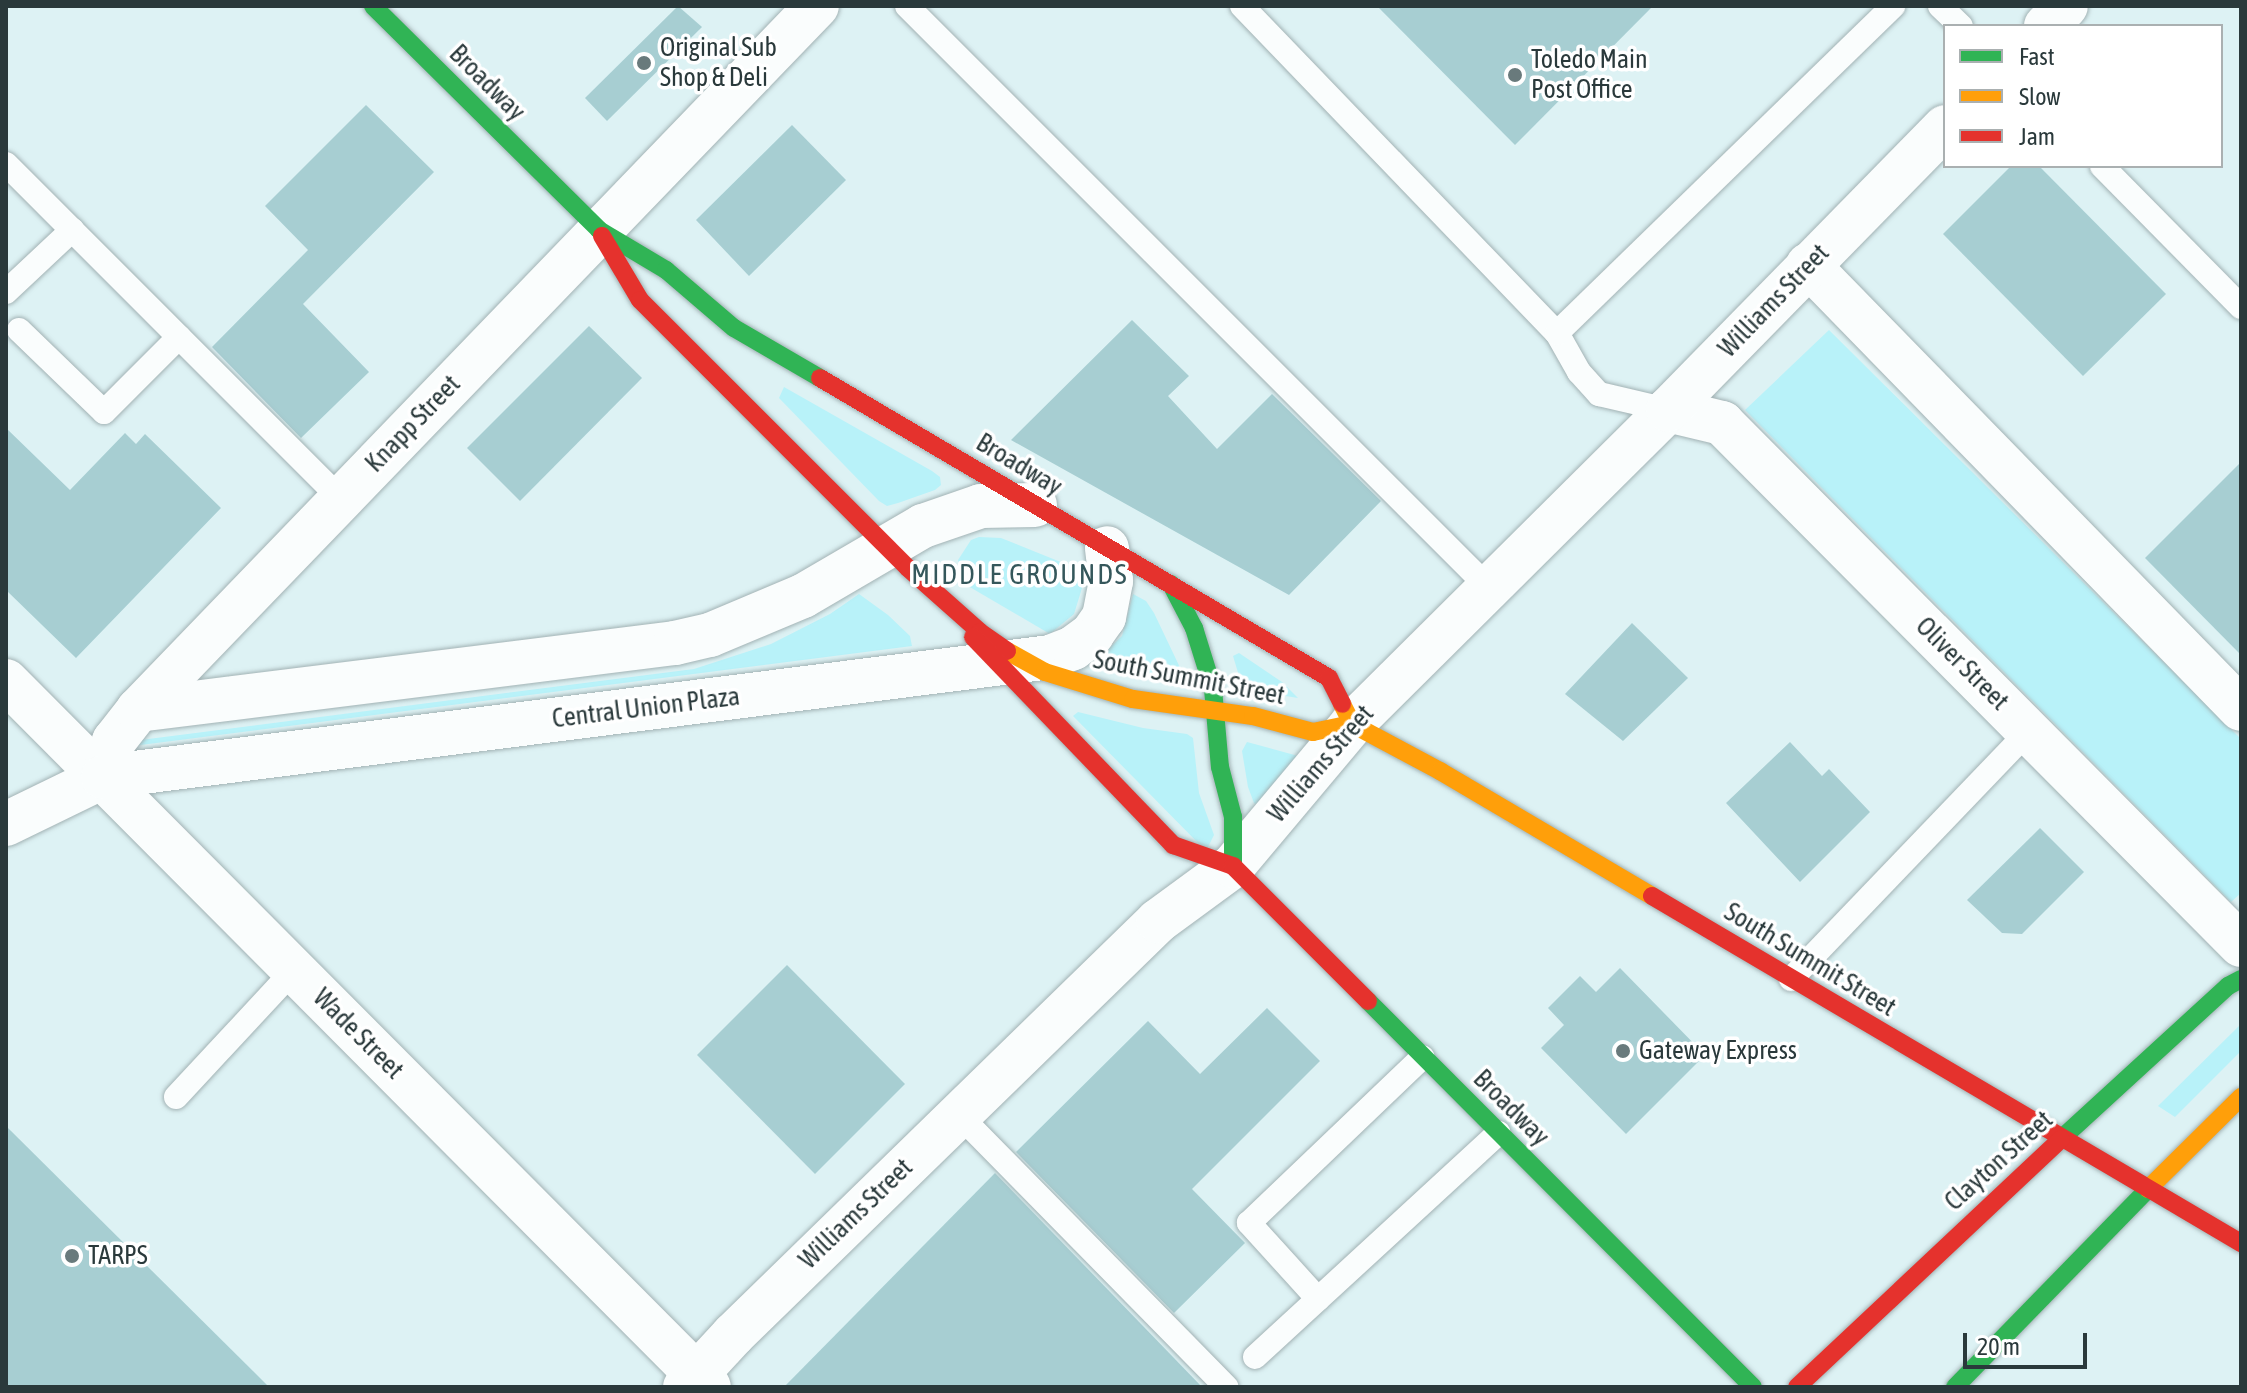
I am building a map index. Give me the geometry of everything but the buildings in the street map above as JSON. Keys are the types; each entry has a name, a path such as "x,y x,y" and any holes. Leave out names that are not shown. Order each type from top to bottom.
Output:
{"main road":[{"name":"Broadway","path":"373,6 599,230 666,270 734,328 1171,584"},
{"name":"Broadway","path":"599,230 640,300 897,556 1012,664 1173,845 1233,866 1753,1387"},
{"name":"South Summit Street","path":"897,556 1012,664 1133,699 1285,722 1313,732 1352,724"},
{"name":"South Summit Street","path":"1171,584 1329,678 1352,724 1440,771 2241,1243"},
{"path":"1171,584 1194,628 1208,668 1220,767 1233,817 1233,866"},
{"name":"Clayton Street","path":"1797,1387 2061,1139 2228,986 2241,979"},
{"path":"1955,1387 2241,1097"}],"street":[{"name":"Knapp Street","path":"103,777 114,741 138,710 817,6"},
{"path":"2048,24 2066,6"},
{"name":"Williams Street","path":"697,1383 958,1114 1158,921 1233,866 1352,724 1668,410 1943,129"},
{"path":"1808,265 2241,709"},
{"name":"Oliver Street","path":"1668,410 1722,423 2241,945"},
{"path":"138,710 686,640 773,611 897,556 923,526 981,506 1035,505"},
{"name":"Central Union Plaza","path":"103,777 1012,664 1073,648 1092,634 1104,617 1111,581 1107,548"},
{"name":"Wade Street","path":"6,681 294,970 697,1383"},
{"path":"6,824 103,777"}],"lane":[{"path":"907,6 1488,587"},
{"path":"1242,6 1557,333 1579,372 1599,394 1668,410"},
{"path":"1557,333 1893,6"},
{"path":"1940,6 1959,24"},
{"path":"6,164 341,499"},
{"path":"2104,168 2241,307"},
{"path":"6,292 72,230"},
{"path":"19,330 104,412 179,337"},
{"path":"1791,979 2029,731"},
{"path":"176,1097 294,970"},
{"path":"1318,1299 1249,1223 1423,1057"},
{"path":"958,1114 1226,1387"},
{"path":"1255,1357 1499,1133"}],"shaded area":[{"path":"1829,330 2241,739 2241,893 2231,902 1745,410"},
{"path":"784,387 932,471 940,477 941,485 935,490 887,506 779,398"},
{"path":"979,537 1001,538 1078,569 1082,588 1074,614 1050,634 968,586 961,578 958,560 971,540"},
{"path":"859,594 910,636 912,646 117,748 117,743 694,669 771,644 830,614"},
{"path":"1133,594 1146,601 1154,613 1185,678 1178,682 1099,662 1101,656 1122,636"},
{"path":"1239,653 1282,682 1298,698 1243,689 1233,656"},
{"path":"1078,712 1143,728 1187,734 1193,738 1199,793 1214,835 1206,851 1073,716"},
{"path":"1247,742 1298,756 1259,806 1254,803 1248,787 1242,751"},
{"path":"2241,1024 2241,1051 2175,1117 2158,1106"}],"traffic: fast":[{"path":"373,6 599,230 666,270 734,328 820,378"},
{"path":"1171,584 1194,628 1213,689 1220,767 1233,817 1233,866"},
{"path":"2061,1139 2228,986 2241,979"},
{"path":"1368,1001 1753,1387"},
{"path":"1955,1387 2148,1189"}],"traffic: slow":[{"path":"1007,651 1045,672 1133,699 1253,716 1313,732 1352,724"},
{"path":"1342,704 1352,724 1440,771 1652,896"},
{"path":"2148,1189 2241,1097"}],"traffic: jam":[{"path":"602,236 640,300 908,568 980,632 1007,651"},
{"path":"820,378 1329,678 1342,704"},
{"path":"973,637 1173,845 1233,866 1368,1001"},
{"path":"1652,896 2241,1243"},
{"path":"1797,1387 2061,1139"}],"place":[{"name":"Original Sub Shop & Deli","path":"644,63"},
{"name":"Toledo Main Post Office","path":"1515,75"},
{"name":"Gateway Express","path":"1623,1051"},
{"name":"TARPS","path":"72,1256"}],"district":[{"name":"MIDDLE GROUNDS","path":"1020,574"}]}
